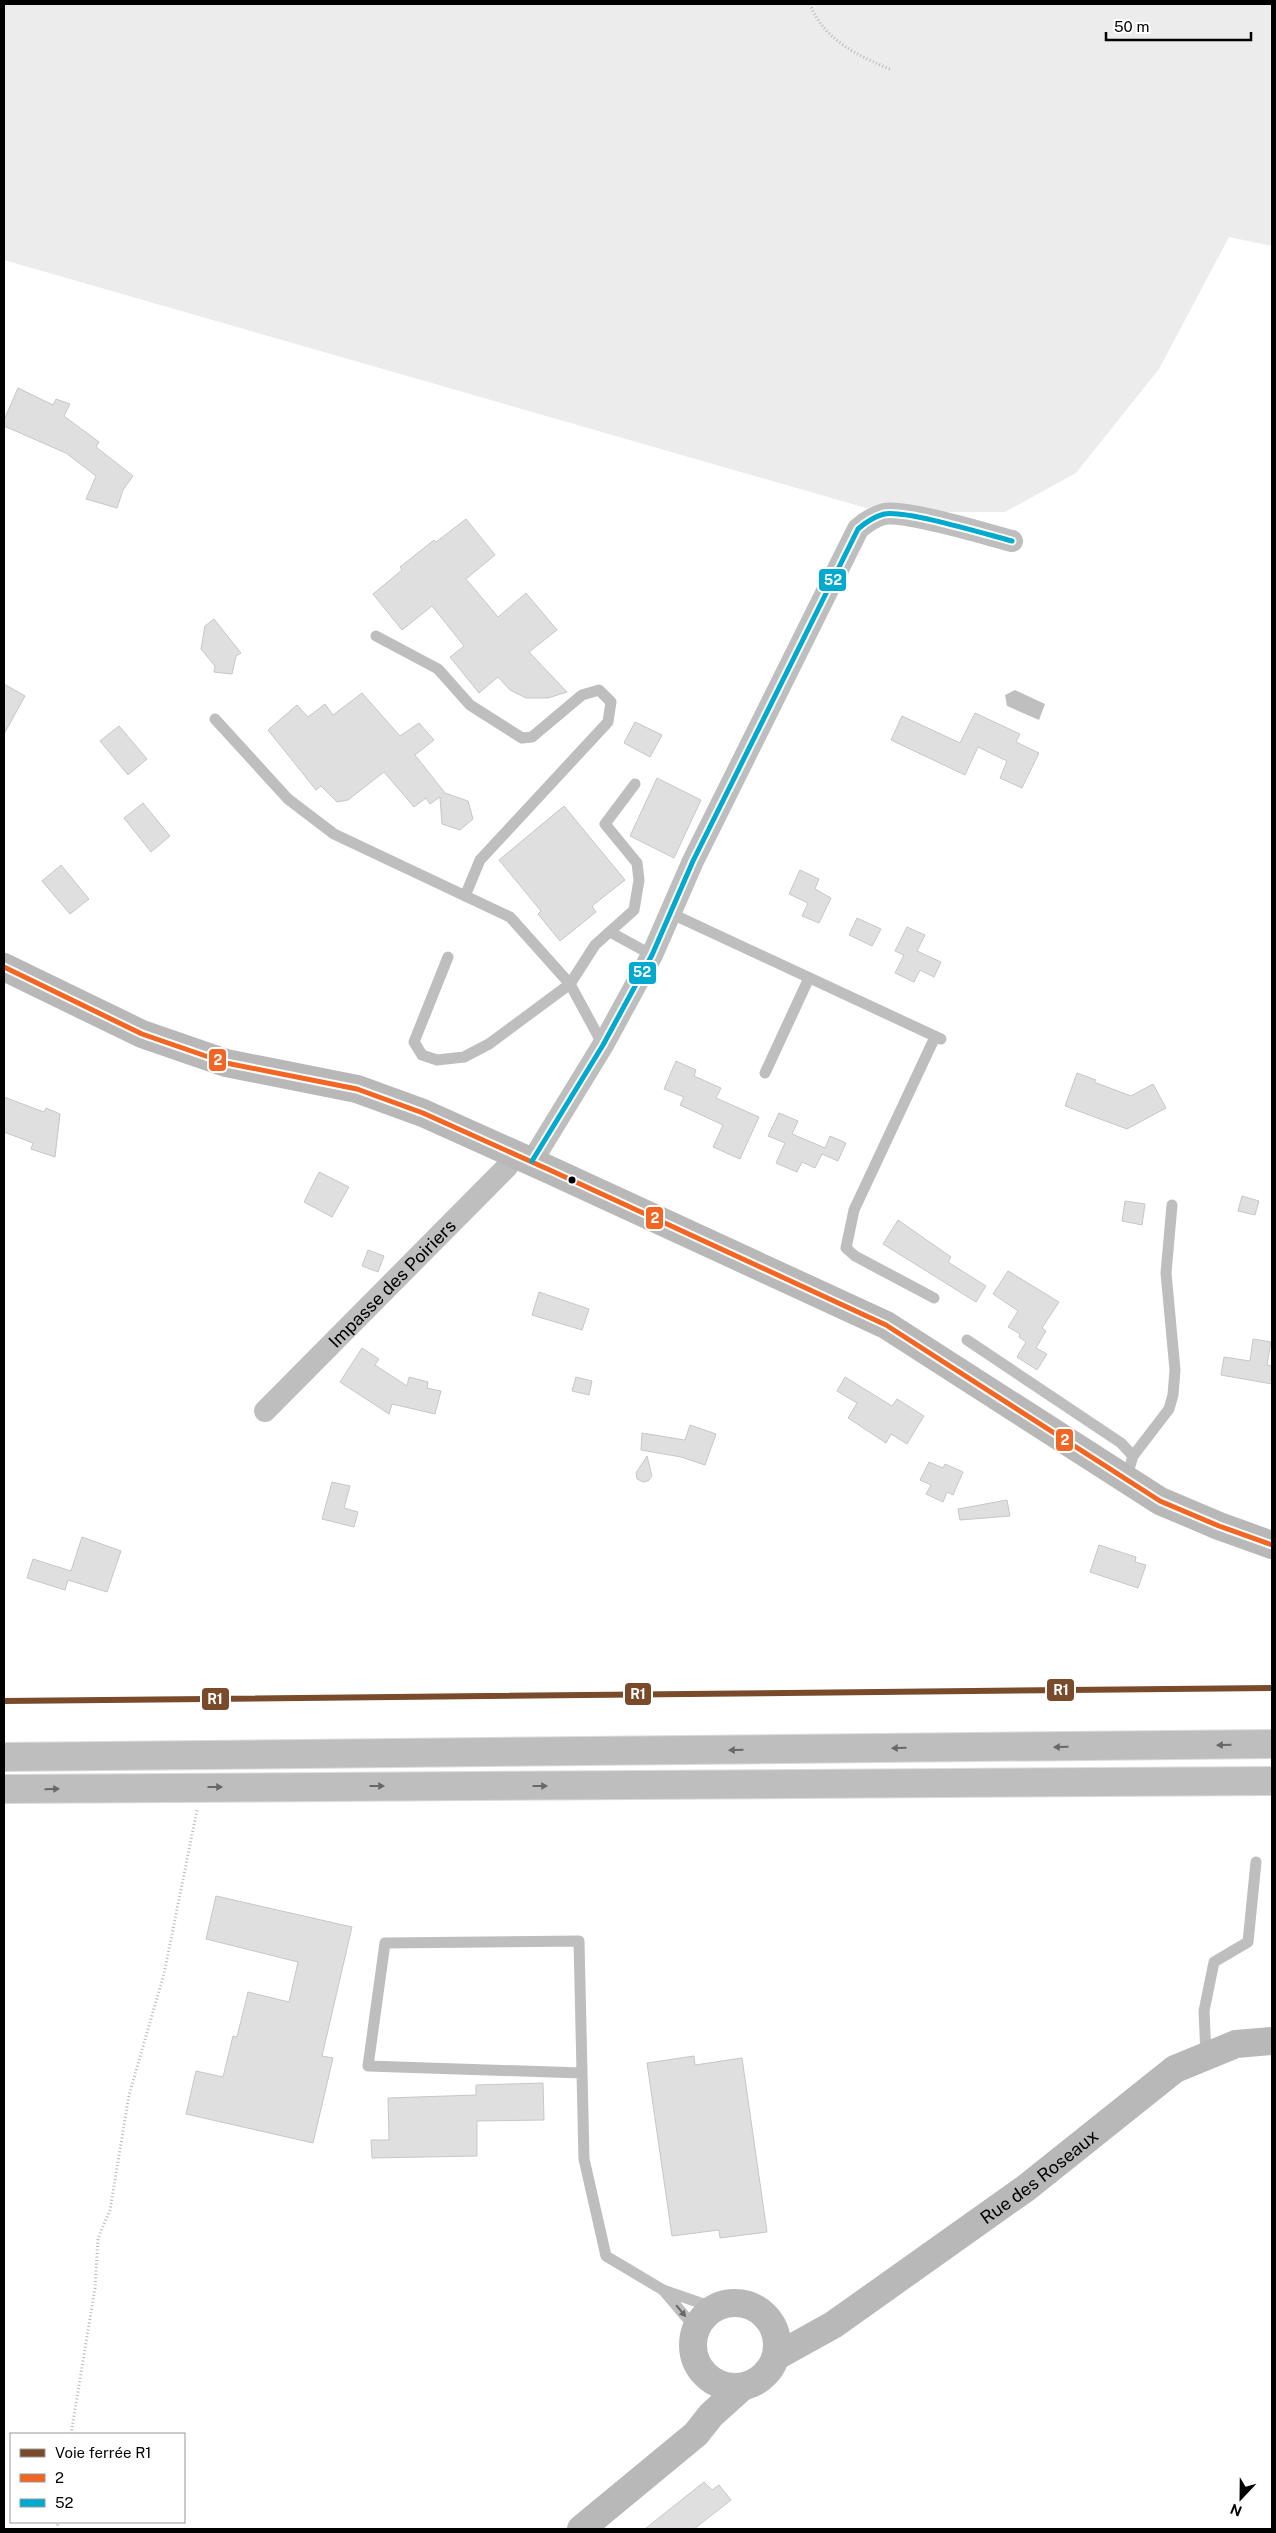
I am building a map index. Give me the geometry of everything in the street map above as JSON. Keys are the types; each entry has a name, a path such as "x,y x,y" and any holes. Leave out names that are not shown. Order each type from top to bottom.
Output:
{"highway":[{"path":"4,1757 1272,1744"},
{"path":"4,1790 203,1787 1272,1781"}],"street":[{"name":"Impasse des Poiriers","path":"265,1410 507,1167 523,1157 603,1045 652,955 697,852 858,529 868,520 885,514 908,516 1012,541"},
{"path":"4,967 142,1034 226,1063 357,1089 423,1113 523,1157 886,1325 1129,1468 1160,1501 1218,1526 1272,1545"},
{"name":"Rue des Roseaux","path":"581,2529 696,2434 710,2415 741,2388 753,2384 763,2377 772,2368 776,2344 813,2336 833,2326 1026,2188 1175,2069 1236,2044 1272,2041"},
{"path":"741,2388 726,2387 712,2381 702,2371 695,2358 693,2344 696,2329 704,2317 715,2308 729,2303 744,2304 758,2309 768,2318 776,2344"},
{"path":"710,2415 712,2381"}],"lane":[{"path":"376,636 438,669 470,705 522,738 532,737 582,694 599,690 610,702 608,722 480,860 465,896"},
{"path":"215,719 288,799 334,834 510,916 570,984 603,1045"},
{"path":"448,957 414,1042 422,1055 438,1060 464,1057 489,1044 570,984 595,945 634,910 639,880 637,864 605,824 635,784"},
{"path":"670,913 938,1038 854,1210 846,1248 855,1256 934,1298"},
{"path":"610,932 652,955"},
{"path":"765,1072 809,978"},
{"path":"1129,1468 1169,1409 1173,1395 1175,1370 1166,1273 1172,1205"},
{"path":"967,1340 1121,1443 1129,1468"},
{"path":"1206,2055 1204,2011 1214,1962 1248,1942 1256,1862"},
{"path":"582,2073 368,2066 385,1943 579,1941 584,2159 606,2256 662,2290 715,2308"},
{"path":"662,2290 696,2329"}],"path":[{"path":"810,4 814,14 825,30 855,55 892,70"},
{"path":"71,2433 95,2288 98,2238 110,2210 129,2095 164,1974 203,1787"}],"shaded area":[{"path":"4,4 1272,4 1272,246 1229,237 1159,369 1076,473 1005,512 880,512 4,260"},
{"path":"1015,690 1045,704 1039,720 1007,706 1005,695"}],"building":[{"path":"18,388 53,405 56,399 70,404 64,416 99,442 96,447 133,476 123,490 117,508 86,499 96,476 66,453 4,426 4,420"},
{"path":"466,519 495,555 466,579 498,617 526,593 557,630 529,652 567,692 548,698 526,698 510,690 498,677 479,693 450,657 464,646 432,606 402,630 373,594 402,570 400,567 434,540 436,542"},
{"path":"214,619 241,653 236,656 232,674 214,672 215,666 201,649 205,626"},
{"path":"4,684 25,696 4,734"},
{"path":"362,693 400,736 419,723 434,740 415,755 445,793 468,801 473,819 460,830 442,824 440,797 430,804 426,798 414,807 384,772 348,800 337,802 321,786 316,790 268,730 297,705 308,717 325,704 333,715"},
{"path":"975,713 1020,734 1016,742 1039,753 1022,788 1000,778 1007,761 978,747 965,775 891,740 902,716 960,743"},
{"path":"635,722 662,735 650,757 624,743"},
{"path":"119,726 147,759 128,775 100,741"},
{"path":"657,778 701,800 674,858 630,836"},
{"path":"143,803 170,836 151,852 124,818"},
{"path":"564,806 625,880 592,906 596,912 560,941 538,914 541,911 499,860"},
{"path":"61,865 89,899 70,914 42,881"},
{"path":"800,870 819,879 815,889 831,898 819,923 802,916 808,903 789,894"},
{"path":"857,918 881,929 872,946 849,935"},
{"path":"907,927 925,935 917,951 941,962 934,977 920,970 914,982 895,973 904,955 895,951"},
{"path":"676,1061 696,1070 694,1076 721,1088 716,1098 759,1117 740,1159 713,1147 723,1125 680,1105 684,1097 664,1089"},
{"path":"1077,1073 1096,1080 1094,1082 1131,1096 1153,1084 1166,1108 1127,1129 1065,1106"},
{"path":"4,1097 44,1112 46,1108 60,1114 55,1157 31,1149 33,1143 4,1132"},
{"path":"779,1113 798,1121 792,1134 825,1148 830,1136 846,1143 838,1161 822,1154 815,1168 802,1162 797,1172 776,1163 785,1143 768,1136"},
{"path":"319,1172 349,1187 332,1217 304,1202"},
{"path":"1242,1196 1259,1201 1255,1215 1238,1211"},
{"path":"1125,1201 1145,1204 1142,1225 1122,1221"},
{"path":"898,1220 951,1257 948,1262 986,1286 976,1302 883,1244"},
{"path":"368,1250 384,1256 378,1272 362,1266"},
{"path":"1008,1271 1059,1302 1042,1328 1046,1331 1036,1348 1047,1354 1037,1370 1017,1357 1026,1342 1019,1337 1020,1334 1008,1327 1018,1311 993,1294"},
{"path":"539,1292 589,1309 582,1330 532,1315"},
{"path":"1253,1339 1271,1342 1267,1365 1272,1366 1272,1384 1221,1375 1224,1357 1250,1361"},
{"path":"362,1348 379,1359 375,1365 407,1386 409,1377 428,1382 427,1388 441,1391 435,1414 392,1404 389,1414 340,1382"},
{"path":"576,1377 592,1381 589,1395 572,1391"},
{"path":"845,1377 892,1406 897,1399 924,1416 907,1444 891,1434 886,1443 848,1418 857,1403 837,1391"},
{"path":"690,1425 716,1434 705,1465 681,1457 641,1450 642,1433 685,1440"},
{"path":"647,1456 652,1476 648,1481 643,1482 637,1479 636,1473"},
{"path":"929,1462 943,1468 945,1464 963,1472 953,1495 947,1492 943,1502 926,1494 931,1485 920,1480"},
{"path":"332,1482 350,1486 344,1508 358,1512 354,1527 322,1519"},
{"path":"1007,1500 1010,1516 960,1520 958,1509"},
{"path":"82,1537 121,1551 107,1592 68,1580 65,1590 27,1578 33,1559 71,1571"},
{"path":"1099,1545 1136,1557 1135,1562 1146,1565 1138,1588 1090,1572"},
{"path":"216,1896 352,1927 322,2056 333,2058 313,2143 186,2114 196,2071 223,2077 233,2036 237,2037 248,1992 289,2002 298,1962 206,1939"},
{"path":"694,2056 695,2065 742,2058 767,2232 720,2238 719,2230 672,2236 647,2063"},
{"path":"543,2083 544,2120 477,2121 477,2156 372,2158 371,2140 389,2140 388,2098 476,2095 476,2085"},
{"path":"704,2482 712,2490 719,2485 731,2500 694,2529 645,2529"}],"rail line":[{"name":"R1","path":"4,1701 1272,1688"}],"transit line":[{"name":"52","path":"532,1161 603,1045 652,955 693,861 858,529 876,517 884,514 895,514 927,519 1012,541"},
{"name":"2","path":"4,967 142,1034 226,1063 357,1089 423,1113 552,1171 886,1325 1160,1501 1219,1526 1272,1545"}]}
